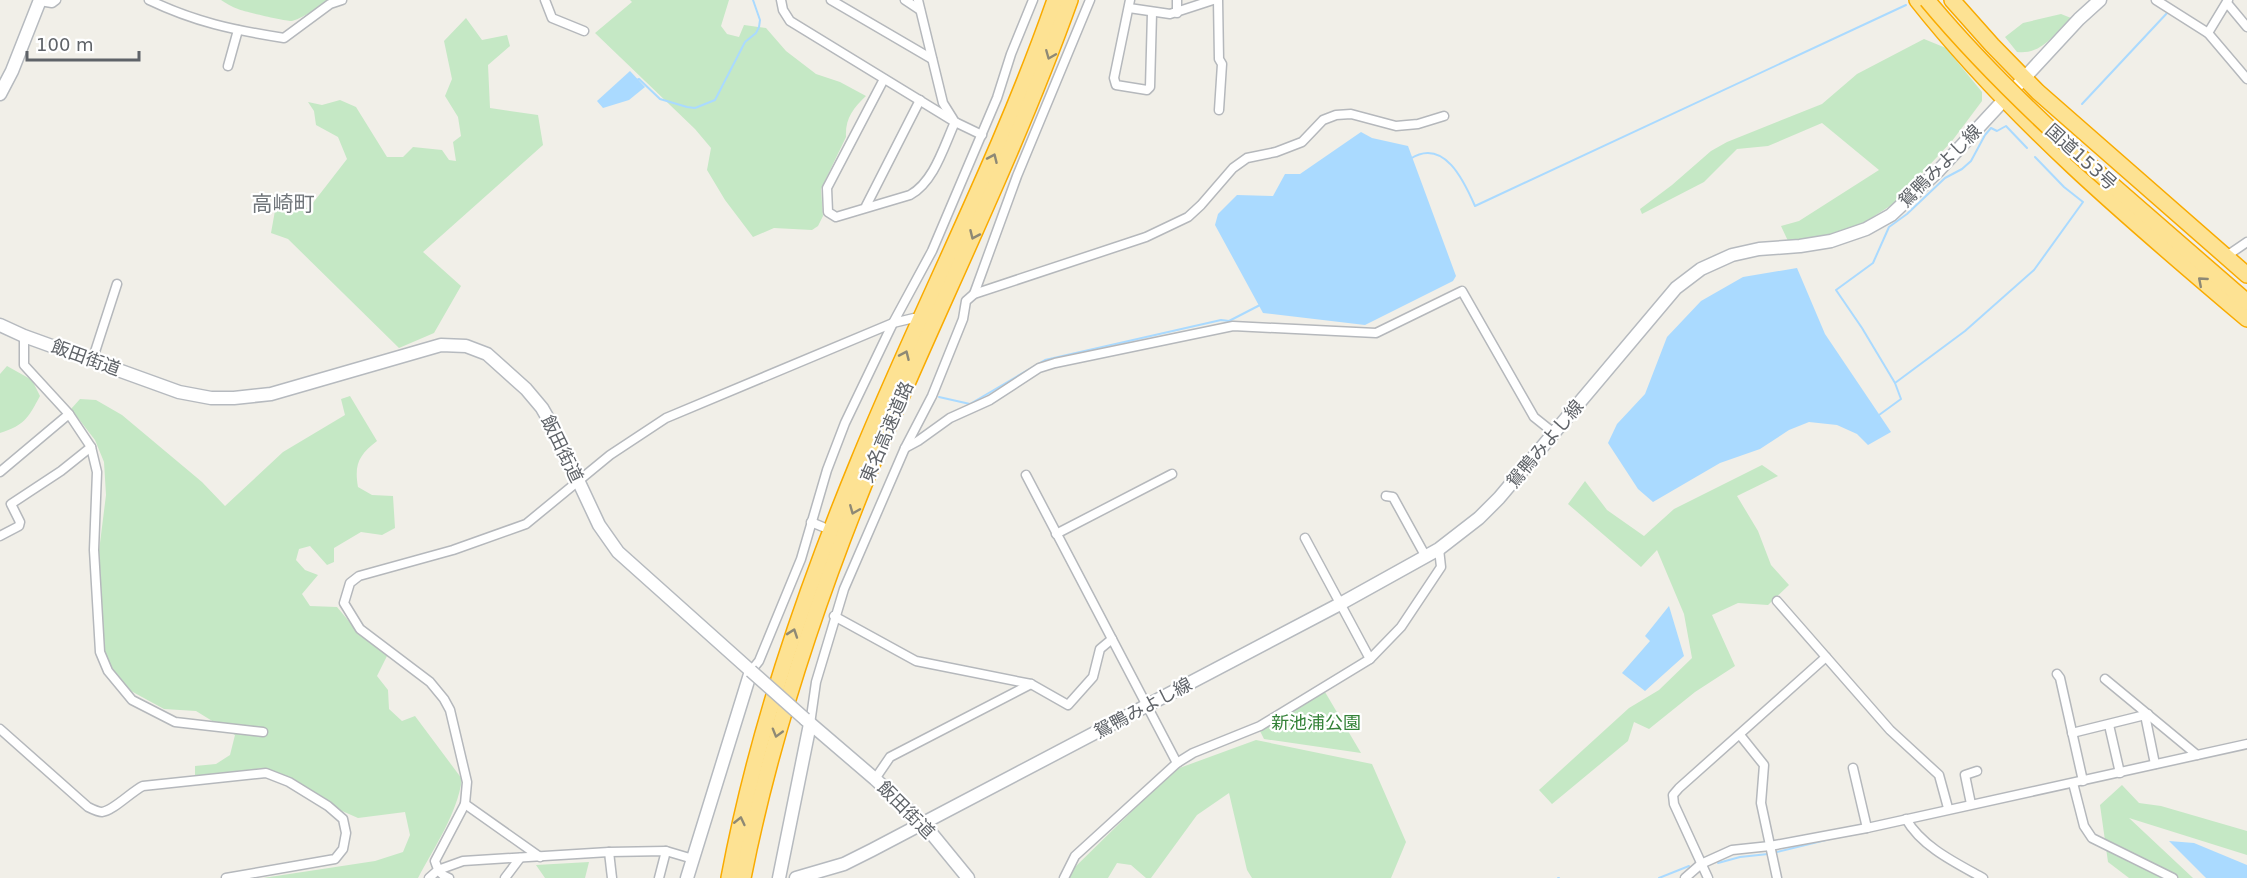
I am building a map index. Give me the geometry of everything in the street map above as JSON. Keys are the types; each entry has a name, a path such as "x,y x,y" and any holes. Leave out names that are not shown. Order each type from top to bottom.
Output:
{"highway":[{"name":"東名高速道路","path":"729,878 761,732 807,592 859,458 1007,127 1055,0"},
{"name":"東名高速道路","path":"743,878 775,739 821,597 873,464 1016,137 1070,0"},
{"path":"1917,0 1944,34 2005,100 2085,178 2247,319"},
{"name":"国道153号","path":"1927,0 1948,26 2019,100 2112,179 2247,287"},
{"name":"国道153号","path":"1941,0 2030,98 2112,179 2247,302"},
{"path":"1952,0 1992,45 2074,124 2247,275"}],"main road":[{"path":"0,94 12,71 40,0"},
{"name":"鴛鴨みよし線","path":"796,878 844,864 1148,706 1439,549 1479,518 1500,498 1669,296 1701,269 1732,255 1759,249 1831,241 1866,229 1891,215 1917,193 2079,19 2100,0"},
{"name":"飯田街道","path":"0,326 179,392 211,398 270,394 441,345 472,347 493,358 542,408 599,525 618,552 923,823 968,878"},
{"path":"687,878 751,671"},
{"path":"779,878 807,722"}],"street":[{"path":"40,0 52,3 56,0"},
{"path":"149,0 193,20 238,30 287,37 324,9 342,0"},
{"path":"545,0 552,18 584,31"},
{"path":"781,0 783,10 790,21 955,122 982,135"},
{"path":"831,0 932,59"},
{"path":"904,0 920,10"},
{"path":"918,0 943,104 955,122"},
{"path":"751,671 759,661 801,559 811,522 845,423 893,323 932,250 997,98 1011,54 1033,0"},
{"path":"974,294 1017,176 1090,0"},
{"path":"1177,0 1177,13"},
{"path":"1152,13 1150,87 1147,90 1119,86 1115,84 1114,78 1130,4 1152,13 1177,13 1212,0"},
{"path":"1218,0 1221,64 1220,110"},
{"path":"2156,0 2208,33 2247,79"},
{"path":"2208,33 2227,1 2247,27"},
{"path":"228,66 238,30"},
{"path":"884,79 827,188 828,212 831,215 836,217 910,195 919,190 930,175 955,122"},
{"path":"866,207 920,100"},
{"path":"955,302 966,301 974,294 1146,237 1188,217 1233,168 1247,158 1276,152 1302,142 1323,120 1336,114 1351,114 1396,126 1418,124 1444,116"},
{"path":"2226,257 2247,242"},
{"path":"92,361 117,284"},
{"path":"905,448 950,418 990,400 1039,368 1055,363 1233,326 1376,333 1462,291 1534,417 1554,433"},
{"path":"807,722 834,616 859,541 932,396 963,319 966,301"},
{"path":"449,878 438,870 435,861 465,804 467,782 454,726 444,699 430,682 360,629 344,603 350,583 359,576 453,550 526,524 610,455 666,418 893,323 914,318"},
{"path":"24,336 24,365 69,414 91,447 97,472 94,549 100,652 108,671 132,700 175,722 263,732"},
{"path":"0,472 69,414"},
{"path":"0,536 19,526 20,522 10,504 61,471 91,447"},
{"path":"1056,534 1172,474"},
{"path":"1026,475 1177,763"},
{"path":"1386,496 1393,497 1426,557"},
{"path":"811,522 823,527"},
{"path":"1305,538 1370,660"},
{"path":"1064,878 1075,856 1177,763 1193,753 1260,726 1370,660 1401,627 1441,567 1439,549"},
{"path":"1777,601 1890,730 1939,775 1948,808"},
{"path":"834,616 916,662 1031,684 1068,705 1093,677 1100,649 1112,639"},
{"path":"1708,878 1674,804 1673,795 1826,657"},
{"path":"2057,674 2060,678 2083,781"},
{"path":"2105,679 2197,755"},
{"path":"875,779 890,757 1031,684"},
{"path":"2072,733 2146,715"},
{"path":"2146,715 2155,764"},
{"path":"2109,725 2120,773"},
{"path":"0,729 88,807 102,812 112,808 131,792 143,786 266,773 289,782 328,806 343,819 346,833 343,849 335,859 226,878"},
{"path":"1740,735 1764,765 1761,803 1777,878"},
{"path":"1685,878 1701,864 1732,850 1770,846 1867,828 1948,808 2083,781 2247,744"},
{"path":"1853,768 1867,828"},
{"path":"1971,804 1965,775 1977,771"},
{"path":"2073,783 2081,818 2092,837 2173,878"},
{"path":"465,804 540,857"},
{"path":"1906,819 1912,830 1928,844 1952,861 1983,878"},
{"path":"429,878 438,870 463,861 609,852 666,851 693,859"},
{"path":"658,878 666,851"},
{"path":"609,852 612,878"},
{"path":"505,878 520,858"}],"green space":[{"path":"221,0 335,0 292,21 242,10"},
{"path":"630,0 729,0 721,26 727,34 739,37 744,25 766,28 786,51 816,74 840,82 866,96 851,114 846,137 821,189 823,216 818,226 812,230 774,228 753,237 725,200 707,170 711,148 695,129 595,33 632,2"},
{"path":"2061,14 2071,18 2047,42 2034,50 2017,52 2005,37 2023,23"},
{"path":"466,18 482,40 507,35 510,46 488,65 490,108 538,115 543,145 423,252 461,286 434,333 399,348 288,239 271,233 276,205 309,208 347,159 338,137 316,125 314,111 308,102 322,105 340,100 356,107 387,157 403,157 413,147 442,150 449,160 456,161 453,142 461,136 458,117 445,96 452,79 444,41"},
{"path":"1924,39 1946,48 1982,92 1982,101 1952,141 1893,204 1865,222 1832,235 1788,241 1781,226 1799,221 1879,170 1822,123 1768,146 1737,149 1704,182 1642,214 1640,209 1711,151 1727,142 1822,104 1857,74"},
{"path":"7,366 32,380 40,396 25,420 0,433 0,374"},
{"path":"350,396 377,441 359,461 358,487 372,495 393,496 395,528 382,535 361,532 334,548 334,562 327,565 310,546 299,549 296,560 305,570 318,575 302,594 310,606 337,607 358,632 387,656 377,676 388,690 389,709 402,721 415,716 462,779 450,817 418,878 263,878 375,861 403,852 410,835 405,812 358,818 333,807 290,778 264,768 195,777 195,766 216,764 230,755 235,735 196,711 164,709 131,691 107,662 100,627 99,551 106,495 104,462 95,440 71,409 80,399 96,400 122,415 202,482 225,506 283,452 345,415 341,399"},
{"path":"1762,465 1778,476 1737,496 1758,531 1771,565 1789,585 1768,605 1738,603 1712,615 1735,666 1695,692 1649,729 1634,722 1628,741 1552,804 1539,790 1629,708 1659,690 1692,658 1684,614 1657,550 1641,567 1568,504 1585,481 1607,510 1644,536 1674,509"},
{"name":"新池浦公園","path":"1325,692 1361,753 1264,739 1260,731"},
{"path":"1256,740 1372,764 1406,842 1391,878 1252,878 1247,870 1229,793 1197,815 1151,878 1146,878 1131,865 1117,863 1108,878 1069,878 1074,868 1174,770"},
{"path":"2122,785 2139,803 2161,806 2247,831 2247,855 2129,818 2193,878 2129,878 2108,862 2100,805"},
{"path":"589,862 585,878 545,878 536,865"}],"water":[{"path":"630,71 645,87 629,100 603,108 597,101"},
{"path":"1361,132 1372,138 1408,146 1456,276 1453,281 1365,325 1263,313 1215,225 1218,214 1237,195 1273,196 1285,174 1300,174"},
{"path":"1797,268 1825,334 1891,432 1868,445 1857,434 1837,425 1809,422 1789,430 1760,449 1720,463 1653,502 1638,489 1608,443 1617,424 1645,394 1667,337 1701,301 1743,277"},
{"path":"1669,606 1684,656 1645,691 1622,673 1650,641 1645,636"},
{"path":"2169,841 2194,843 2247,865 2247,878 2206,878"}],"waterway":[{"path":"637,80 639,79 660,99 687,107 695,108 715,100 745,42 756,33 759,27 760,20 753,0"},
{"path":"1410,159 1422,154 1433,154 1443,158 1459,174 1475,206 1906,5"},
{"path":"2082,104 2168,12"},
{"path":"1895,383 1836,290 1873,263 1889,227 1907,214 1945,178 1971,161 1991,128 1997,131 2006,126 2027,148"},
{"path":"1879,415 1901,399 1895,383 1965,331 2034,270 2083,202 2064,187 2035,157"},
{"path":"939,397 970,404 1045,360 1221,320 1229,321 1260,305"},
{"path":"1773,853 1830,839"},
{"path":"1718,863 1740,857 1768,854"},
{"path":"1659,878 1689,866"}],"district":[{"name":"高崎町","path":"283,204"}]}
